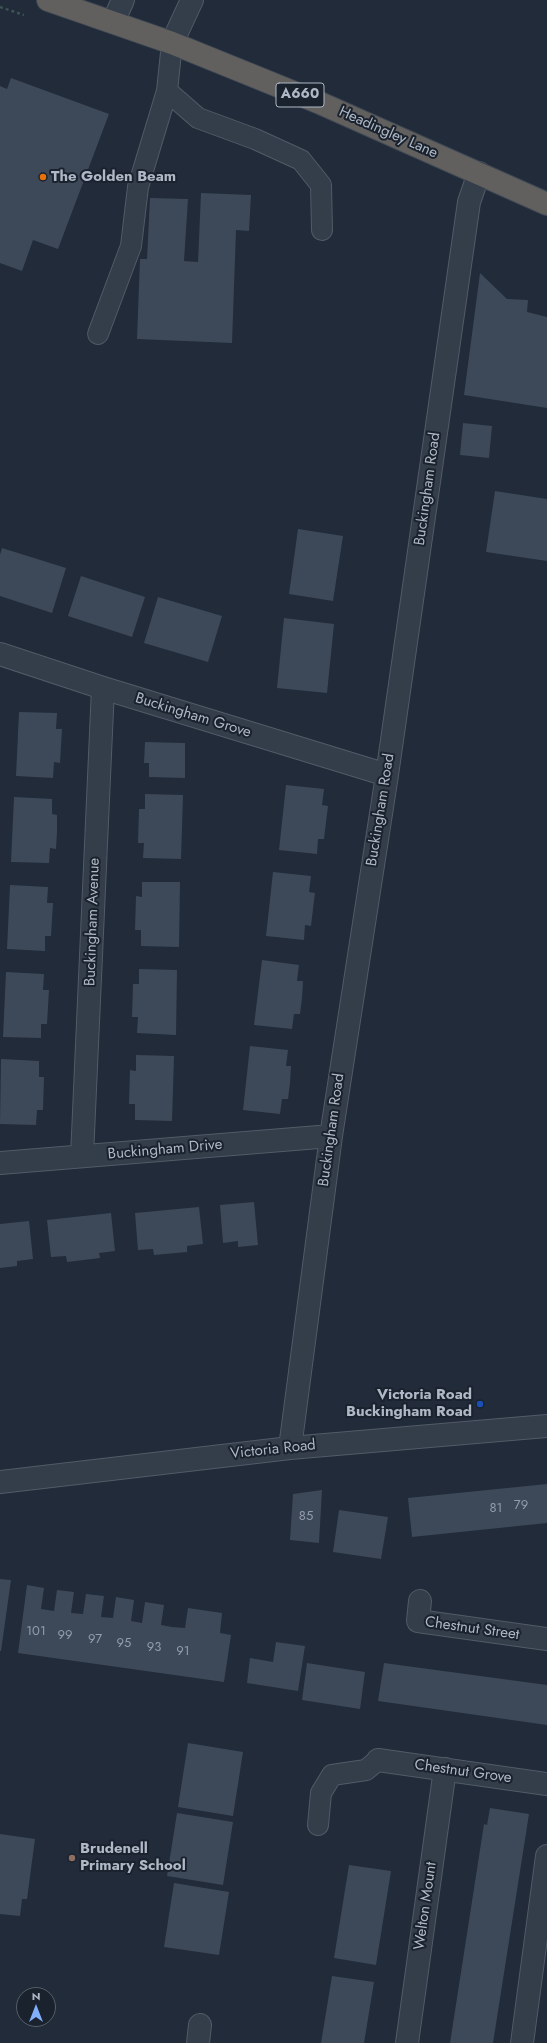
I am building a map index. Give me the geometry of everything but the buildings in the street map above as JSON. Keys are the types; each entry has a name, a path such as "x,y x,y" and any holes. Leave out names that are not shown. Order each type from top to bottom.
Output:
{"highway":[{"name":"Headingley Lane","path":"48,0 172,43 320,103 547,204"}],"street":[{"path":"113,22 122,0"},
{"path":"172,43 192,0"},
{"name":"Buckingham Road","path":"290,1448 330,1136 387,775 469,202 479,173"},
{"name":"Buckingham Grove","path":"0,654 103,688 387,775"},
{"name":"Buckingham Avenue","path":"82,1156 103,688"},
{"name":"Buckingham Drive","path":"0,1163 330,1136"},
{"name":"Victoria Road","path":"0,1482 290,1448 547,1426"},
{"name":"Chestnut Street","path":"420,1601 418,1621 547,1639"},
{"name":"Chestnut Grove","path":"378,1760 547,1784"},
{"name":"Welton Mount","path":"406,2043 446,1769"},
{"path":"522,2043 547,1856"}],"lane":[{"path":"98,334 131,246 138,187 167,91 172,43"},
{"path":"167,91 198,118 255,139 301,160 321,185 322,230"},
{"path":"318,1825 321,1793 332,1774 366,1770 378,1760"}],"place":[{"name":"The Golden Beam","path":"43,177"},
{"name":"Victoria Road Buckingham Road","path":"480,1404"},
{"name":"Brudenell Primary School","path":"72,1858"}]}
